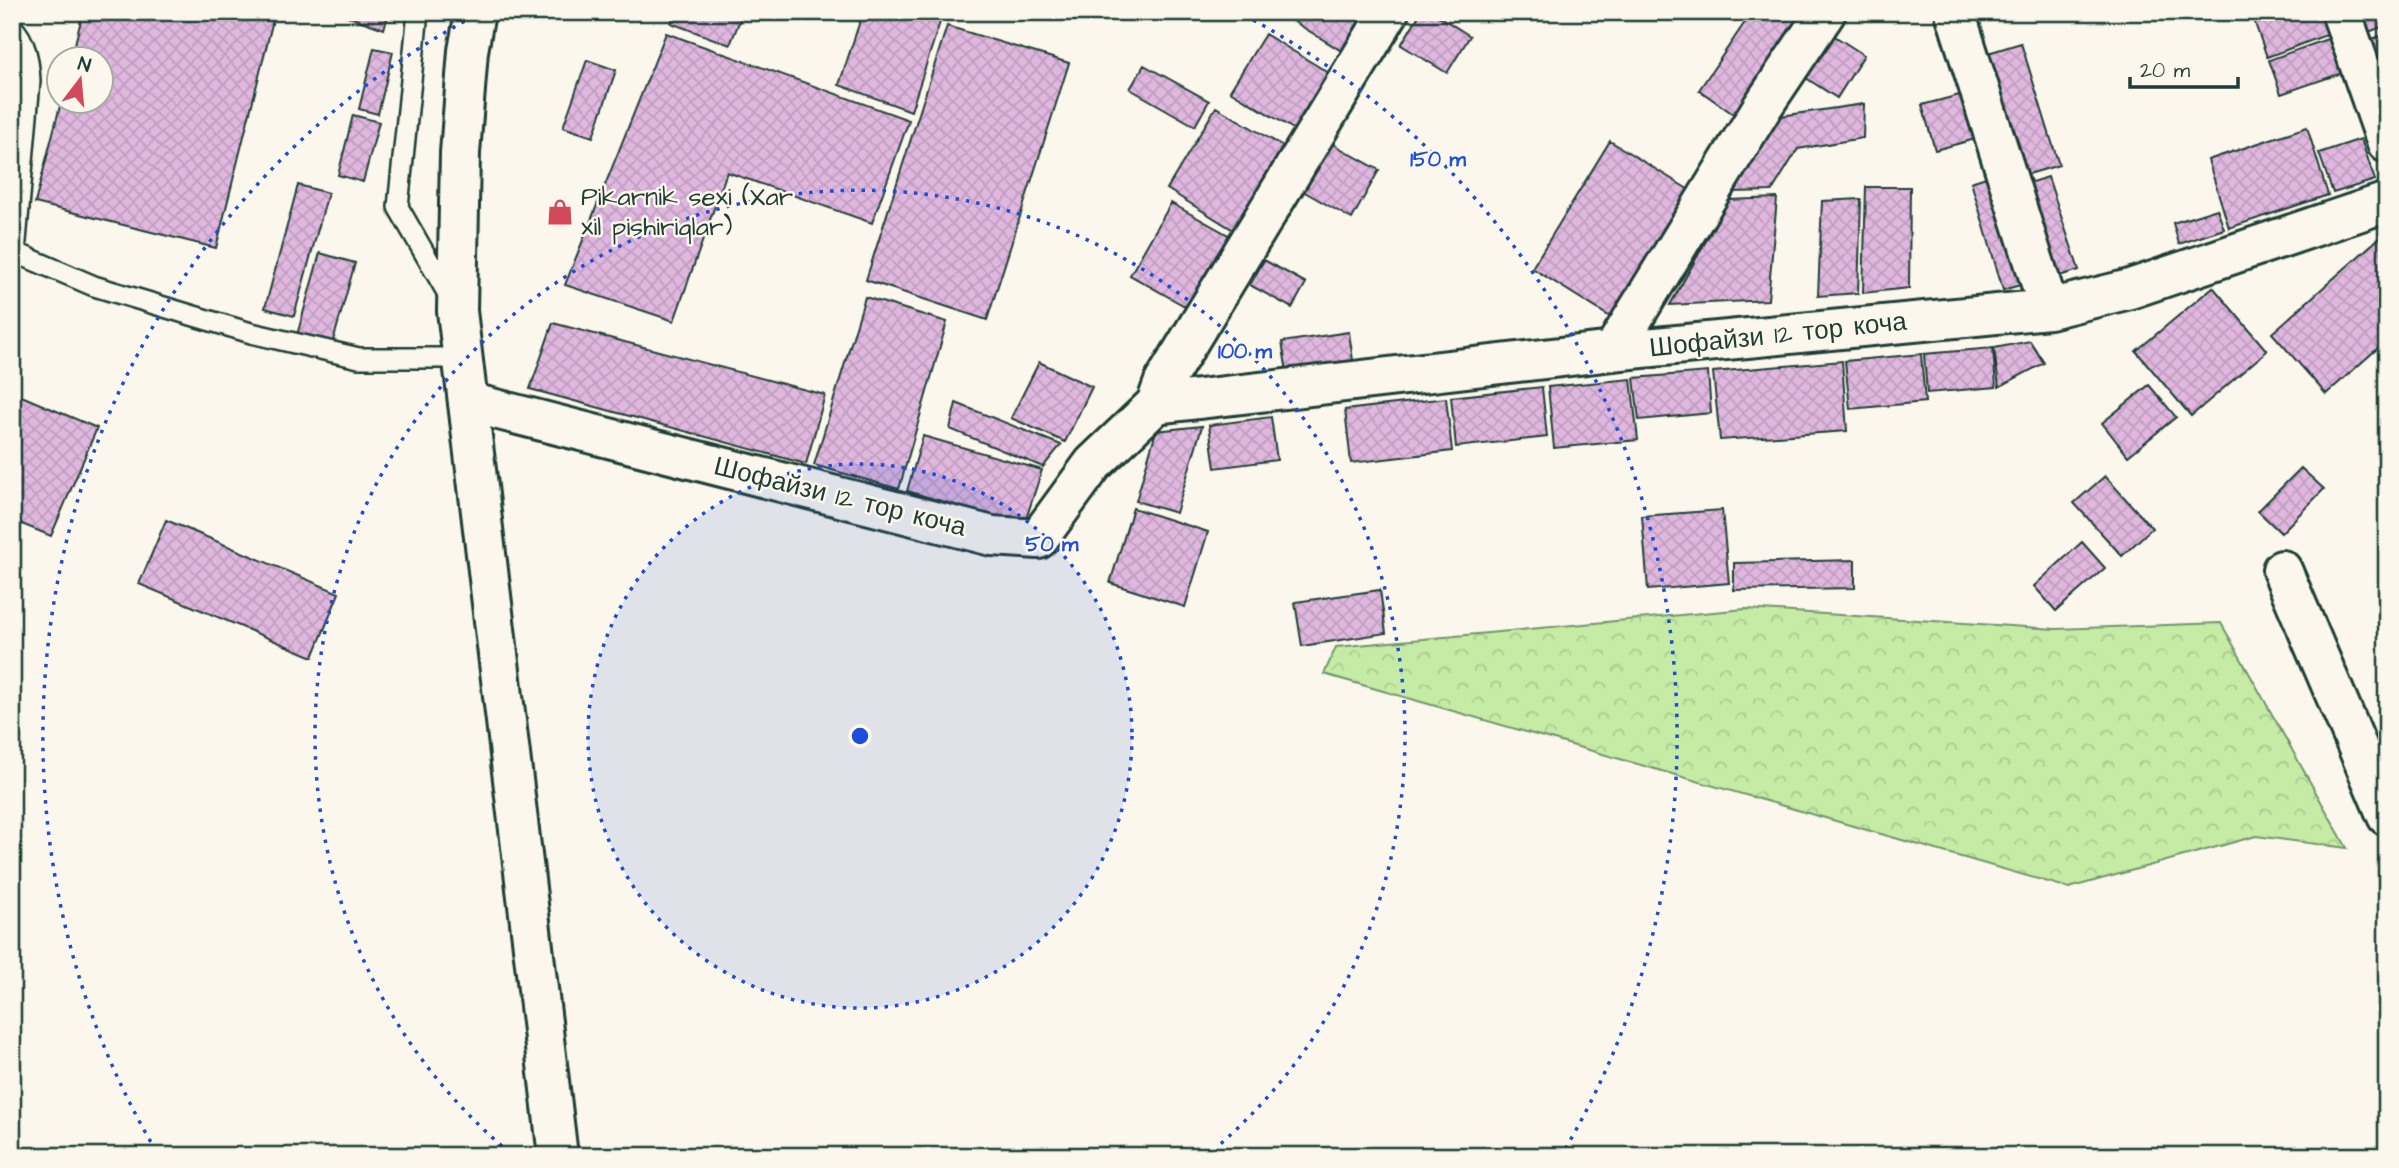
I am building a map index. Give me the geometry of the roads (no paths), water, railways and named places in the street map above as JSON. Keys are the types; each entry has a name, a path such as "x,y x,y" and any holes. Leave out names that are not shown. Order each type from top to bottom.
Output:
{"street":[{"path":"475,12 468,51 460,153 457,311 558,1156"},
{"name":"Шофайзи 12 тор коча","path":"468,402 992,536 1038,539 1093,464 1156,404 1164,382 1388,12"},
{"path":"1613,351 1763,106 1826,12"},
{"path":"1955,12 2049,309"},
{"path":"2341,12 2387,143"},
{"name":"Шофайзи 12 тор коча","path":"1156,404 1613,351 2049,309 2130,289 2387,202"},
{"path":"2282,570 2386,814"}],"lane":[{"path":"418,12 398,207 457,311"},
{"path":"12,27 20,34 29,62 30,80 13,252 94,286 251,333 359,358 463,358"}],"place":[{"name":"Pikarnik sexi (Xar xil pishiriqlar)","path":"560,212"}]}
